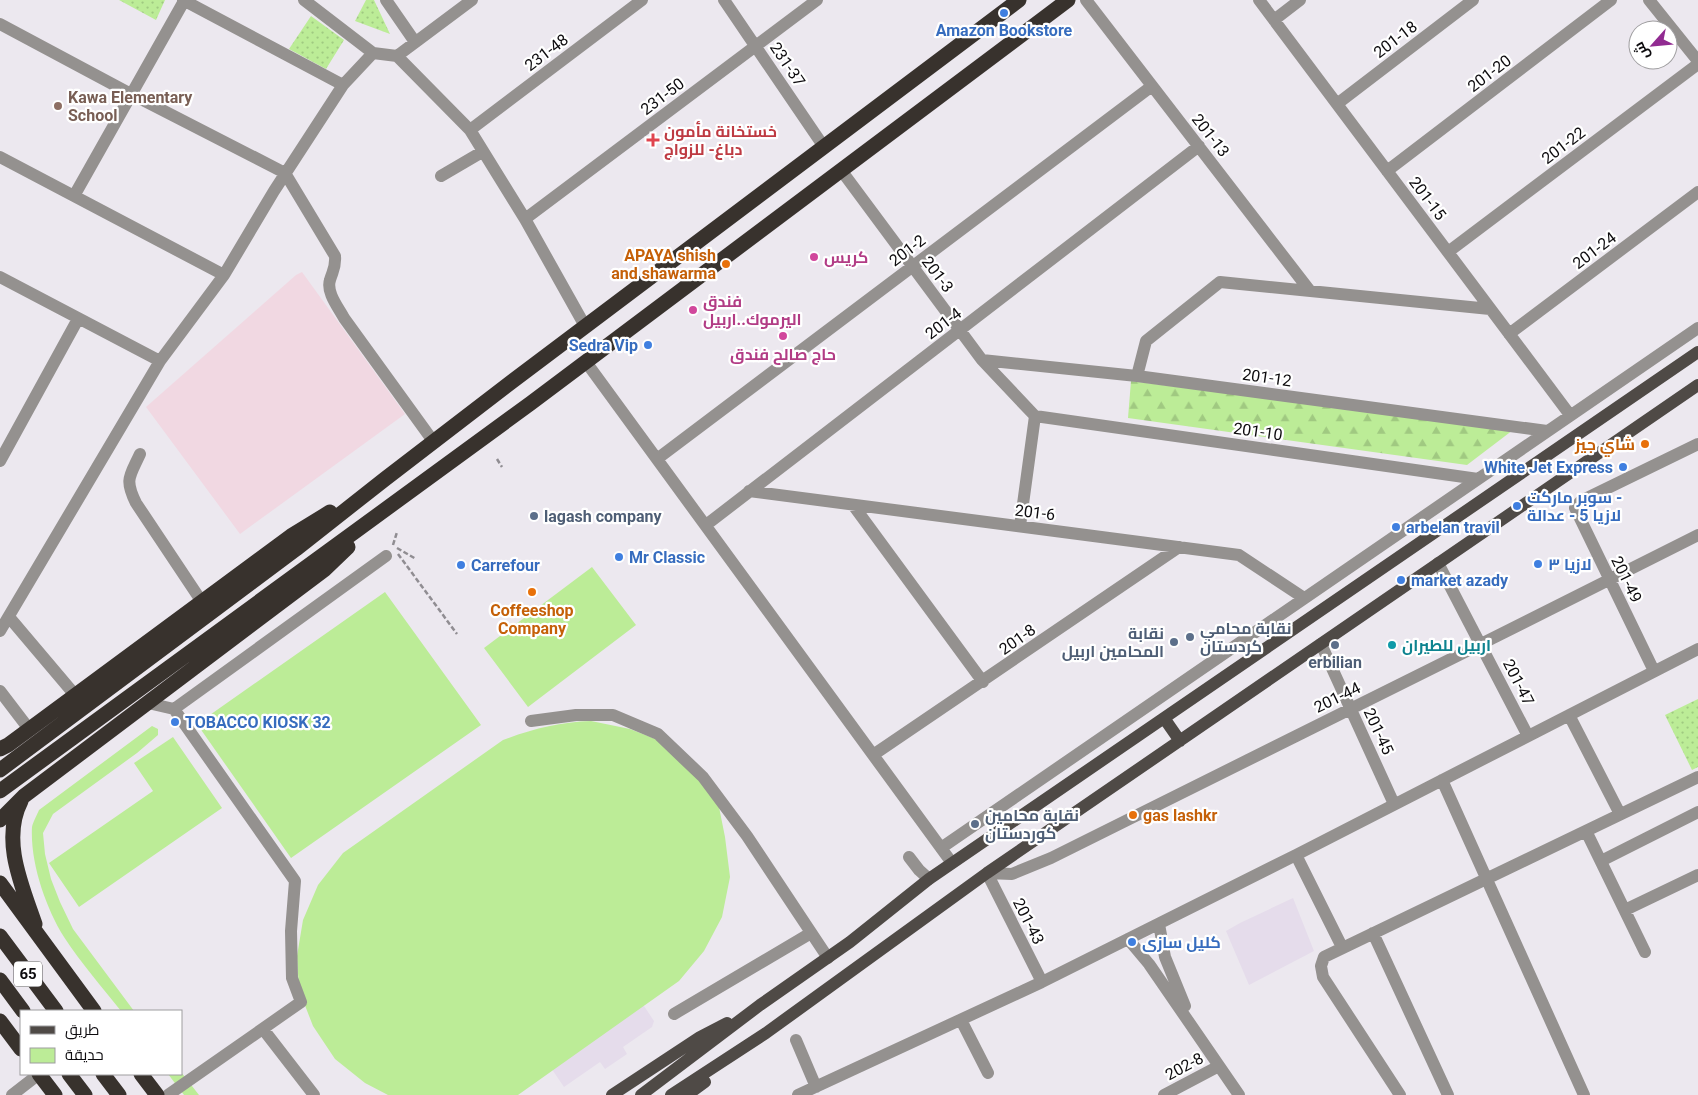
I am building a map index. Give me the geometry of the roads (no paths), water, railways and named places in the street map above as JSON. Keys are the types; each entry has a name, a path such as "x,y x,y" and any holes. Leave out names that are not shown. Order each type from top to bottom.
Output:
{"highway":[{"path":"0,770 296,549 433,441 1019,0"},
{"path":"0,792 586,362 1068,0"},
{"path":"3,747 291,536 384,479"},
{"path":"0,820 24,796 324,570 397,502"},
{"path":"24,796 15,818 13,830 14,851 19,874 40,940"},
{"name":"65","path":"0,883 93,1010"},
{"name":"65","path":"0,936 55,1010"},
{"name":"65","path":"0,980 22,1010"},
{"path":"0,1021 20,1049"},
{"path":"40,1075 55,1095"},
{"path":"70,1075 85,1095"},
{"path":"104,1075 119,1095"},
{"path":"142,1075 157,1095"}],"main road":[{"path":"641,1095 760,1005 850,942 929,879 1698,352"},
{"path":"671,1095 766,1033 987,873 1698,385"},
{"path":"1164,718 1180,741"},
{"path":"612,1095 700,1037 760,1005"},
{"path":"693,1093 766,1033"}],"street":[{"path":"74,196 183,0 343,85"},
{"path":"304,0 374,53 397,56 470,130 525,219 585,326"},
{"path":"386,0 415,42"},
{"path":"397,56 472,0"},
{"name":"231-48","path":"470,130 642,0"},
{"name":"231-37","path":"724,0 824,147"},
{"name":"231-50","path":"525,219 817,0"},
{"name":"201-13","path":"1086,0 1310,290"},
{"name":"201-15","path":"1259,0 1570,415"},
{"path":"1274,20 1300,0"},
{"name":"201-18","path":"1337,104 1473,0"},
{"name":"201-20","path":"1387,171 1611,0"},
{"path":"1649,0 1698,62"},
{"path":"0,24 285,173 335,256 336,266 329,282 332,298 344,318 433,441"},
{"path":"0,631 160,361 224,274 285,173 343,85 374,53"},
{"name":"201-22","path":"1448,252 1698,62"},
{"name":"201-2","path":"657,459 1152,86"},
{"name":"201-4","path":"706,525 1199,146"},
{"path":"441,176 482,152"},
{"path":"0,157 224,274"},
{"name":"201-3","path":"841,170 982,360 1034,416"},
{"name":"201-24","path":"1510,334 1698,192"},
{"path":"1,280 160,361"},
{"path":"1137,376 1146,341 1220,282 1490,308"},
{"path":"0,461 78,319"},
{"path":"941,848 1698,328"},
{"name":"201-12","path":"982,360 1137,376 1547,431"},
{"path":"586,362 952,863"},
{"path":"1020,526 1034,416"},
{"name":"201-10","path":"1034,416 1478,479"},
{"name":"201-49","path":"1654,671 1575,508 1581,501 1698,444"},
{"path":"140,454 128,479 129,489 136,503 202,602"},
{"name":"201-6","path":"749,491 1239,555 1304,598"},
{"path":"853,504 983,682"},
{"name":"201-44","path":"987,873 1012,874 1052,858 1350,708 1482,645 1698,535"},
{"name":"201-8","path":"873,755 1179,547"},
{"path":"174,709 390,551"},
{"name":"201-47","path":"1438,563 1528,736"},
{"path":"8,617 75,695"},
{"name":"201-45","path":"1320,644 1394,804"},
{"path":"798,1095 1042,982 1296,855 1698,649"},
{"path":"0,691 29,729"},
{"path":"148,703 174,709 295,881 292,978 301,1002 168,1095"},
{"path":"531,721 576,715 613,715 658,734 703,777 747,836 828,958"},
{"path":"1569,715 1620,814"},
{"path":"1400,1095 1323,977 1321,966 1324,957 1698,777"},
{"path":"1442,780 1584,1095"},
{"path":"1601,861 1698,812"},
{"path":"1586,830 1645,952"},
{"path":"1296,855 1342,947"},
{"path":"909,857 929,879"},
{"name":"201-43","path":"987,873 1042,982"},
{"path":"1625,910 1698,875"},
{"path":"1159,924 1165,957 1195,1032"},
{"path":"674,1014 811,933"},
{"path":"1373,933 1443,1093"},
{"path":"1128,939 1149,964 1239,1095"},
{"path":"961,1020 988,1072"},
{"path":"263,1029 314,1095"},
{"path":"796,1040 816,1087"},
{"name":"202-8","path":"1164,1095 1219,1066"},
{"path":"12,1095 38,1075"}],"place":[{"name":"Amazon Bookstore","path":"1004,13"},
{"name":"Kawa Elementary School","path":"58,106"},
{"name":"خستخانة مأمون دباغ- للزواج","path":"653,140"},
{"name":"كريس","path":"814,257"},
{"name":"APAYA shish and shawarma","path":"726,264"},
{"name":"فندق اليرموك..اربيل","path":"693,310"},
{"name":"حاج صالح فندق","path":"783,336"},
{"name":"Sedra Vip","path":"648,345"},
{"name":"شاي جيز","path":"1645,444"},
{"name":"White Jet Express","path":"1623,467"},
{"name":"سوبر ماركت - لازيا 5 - عدالة","path":"1517,506"},
{"name":"lagash company","path":"534,516"},
{"name":"arbelan travil","path":"1396,527"},
{"name":"Mr Classic","path":"619,557"},
{"name":"لازیا ٣","path":"1538,564"},
{"name":"Carrefour","path":"461,565"},
{"name":"market azady","path":"1401,580"},
{"name":"Coffeeshop Company","path":"532,592"},
{"name":"نقابة محامي كردستان","path":"1190,637"},
{"name":"نقابة المحامين اربيل","path":"1174,642"},
{"name":"erbilian","path":"1335,645"},
{"name":"اربيل للطيران","path":"1392,645"},
{"name":"TOBACCO KIOSK 32","path":"175,722"},
{"name":"gas lashkr","path":"1133,815"},
{"name":"نقابة محامين كوردستان","path":"975,824"},
{"name":"کلیل سازی","path":"1132,942"}]}
